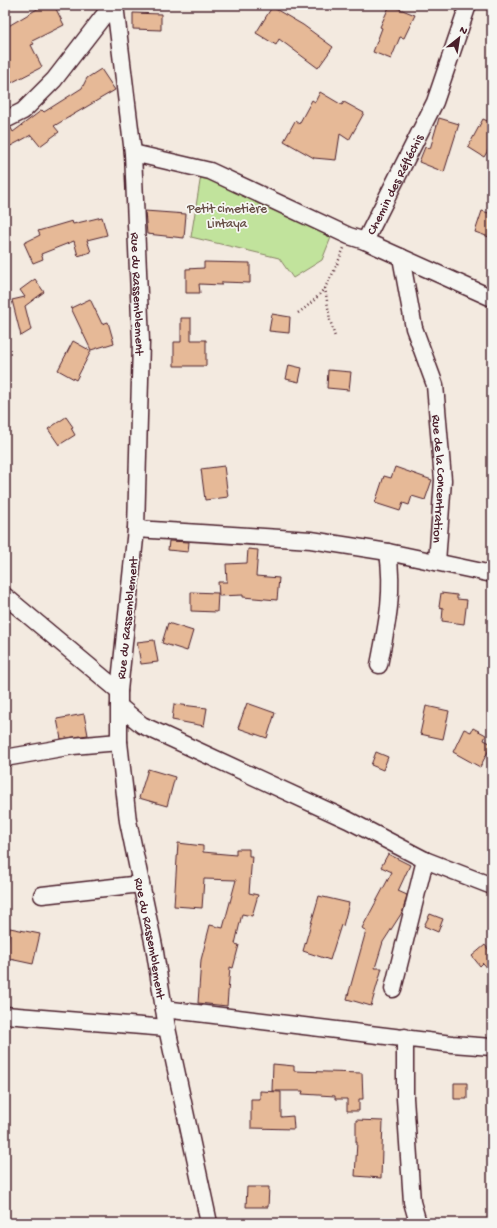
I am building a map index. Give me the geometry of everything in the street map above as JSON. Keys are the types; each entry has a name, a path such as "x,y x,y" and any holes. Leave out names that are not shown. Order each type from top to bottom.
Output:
{"street":[{"path":"5,120 23,111 54,80 112,5"},
{"name":"Rue du Rassemblement","path":"115,5 133,154 141,342 136,529 119,698 119,742 128,821 167,1028 209,1223"},
{"name":"Chemin des Réfléchis","path":"133,154 210,171 349,236 365,241 435,102 468,5"},
{"path":"365,241 492,298"},
{"name":"Rue de la Concentration","path":"136,529 311,540 388,552 437,562 443,480 435,385 414,328 401,258"},
{"path":"379,665 389,618 392,577 388,552"},
{"path":"437,562 492,574"},
{"path":"5,596 119,698 142,725 348,820 425,860 492,886"},
{"path":"5,758 73,746 119,742"},
{"path":"393,989 425,860"},
{"path":"42,895 141,884"},
{"path":"164,1009 405,1037 452,1044 492,1047"},
{"path":"5,1015 167,1028"},
{"path":"405,1037 405,1098 411,1194 418,1223"}],"path":[{"path":"298,313 315,301 325,288 349,236"},
{"path":"325,288 330,320 335,337"}],"green space":[{"name":"Petit cimetière Lintaya","path":"202,169 334,230 322,260 293,278 279,258 191,237"}],"building":[{"path":"44,5 54,5 64,25 32,41 34,44 31,45 42,67 5,86 5,64 9,62 5,55 5,28"},
{"path":"390,5 415,15 404,38 400,37 391,59 373,52 382,28 380,27"},
{"path":"272,7 303,25 333,47 318,68 279,39 276,45 256,33"},
{"path":"133,13 161,14 161,30 133,29"},
{"path":"101,69 115,90 54,126 59,132 40,146 31,135 5,149 5,129 11,128 13,132 42,110 44,112 82,88 87,78"},
{"path":"320,92 342,105 344,102 364,113 349,140 340,134 336,160 314,158 284,141 295,121 299,124 312,100 315,102"},
{"path":"439,118 459,124 444,172 419,162 425,147 430,149"},
{"path":"483,119 492,123 492,144 484,157 468,147"},
{"path":"145,211 186,214 184,238 147,234"},
{"path":"482,211 492,214 492,238 475,232"},
{"path":"102,217 107,235 87,240 91,252 78,256 74,241 41,254 43,259 33,263 24,243 40,235 38,231 72,221 73,224"},
{"path":"204,262 250,263 250,283 222,282 222,285 199,284 200,293 186,293 186,269 204,268"},
{"path":"35,279 44,292 25,306 31,330 21,336 12,300 25,297 20,290"},
{"path":"90,299 102,324 108,322 114,343 91,350 71,308"},
{"path":"272,314 290,317 289,333 269,331"},
{"path":"181,318 191,318 191,340 206,340 206,366 174,366 174,342 181,342"},
{"path":"73,341 91,351 76,380 58,370"},
{"path":"289,365 302,368 299,382 286,379"},
{"path":"328,370 351,372 349,390 327,388"},
{"path":"66,417 73,427 71,428 75,435 59,445 48,429"},
{"path":"224,466 228,497 205,500 201,469"},
{"path":"395,467 432,480 425,500 412,496 409,505 403,503 400,511 375,503 384,476 391,478"},
{"path":"169,541 189,542 188,552 168,550"},
{"path":"248,549 258,550 256,576 279,578 277,600 243,597 243,595 219,596 218,582 227,582 226,564 247,563"},
{"path":"191,592 218,593 217,612 191,611"},
{"path":"441,593 457,595 457,599 467,600 464,624 442,621 443,608 439,607"},
{"path":"168,623 193,631 187,651 162,643"},
{"path":"154,640 158,662 141,664 137,642"},
{"path":"247,703 275,713 267,738 238,728"},
{"path":"174,704 207,708 204,726 172,720"},
{"path":"426,706 449,711 443,739 420,734"},
{"path":"84,714 88,735 61,739 57,719"},
{"path":"473,728 486,735 484,740 492,744 480,767 453,752 464,729 471,732"},
{"path":"376,752 388,757 383,770 371,765"},
{"path":"148,769 175,777 167,806 139,798"},
{"path":"178,843 203,846 203,852 236,855 236,849 249,849 249,856 252,856 249,893 258,895 252,916 242,914 235,944 239,945 233,968 230,967 227,1006 198,1003 201,960 210,925 223,928 236,880 204,879 202,908 174,906"},
{"path":"388,854 410,865 398,891 407,895 403,911 383,942 375,968 382,968 371,1006 347,999 366,931 362,928 392,872 381,867"},
{"path":"319,896 349,903 343,926 341,925 330,960 303,951"},
{"path":"430,914 443,919 438,932 424,926"},
{"path":"10,928 40,934 33,964 5,958"},
{"path":"485,945 492,954 492,973 483,963 480,966 472,956"},
{"path":"273,1064 294,1066 294,1071 362,1073 363,1099 359,1099 359,1111 347,1111 347,1099 335,1099 335,1096 302,1094 303,1091 272,1091"},
{"path":"454,1083 467,1083 467,1099 454,1099"},
{"path":"260,1091 281,1092 281,1117 293,1116 294,1129 251,1128 251,1099 260,1099"},
{"path":"356,1120 383,1121 381,1178 355,1176 357,1142"},
{"path":"247,1187 269,1187 268,1207 246,1207"}]}
